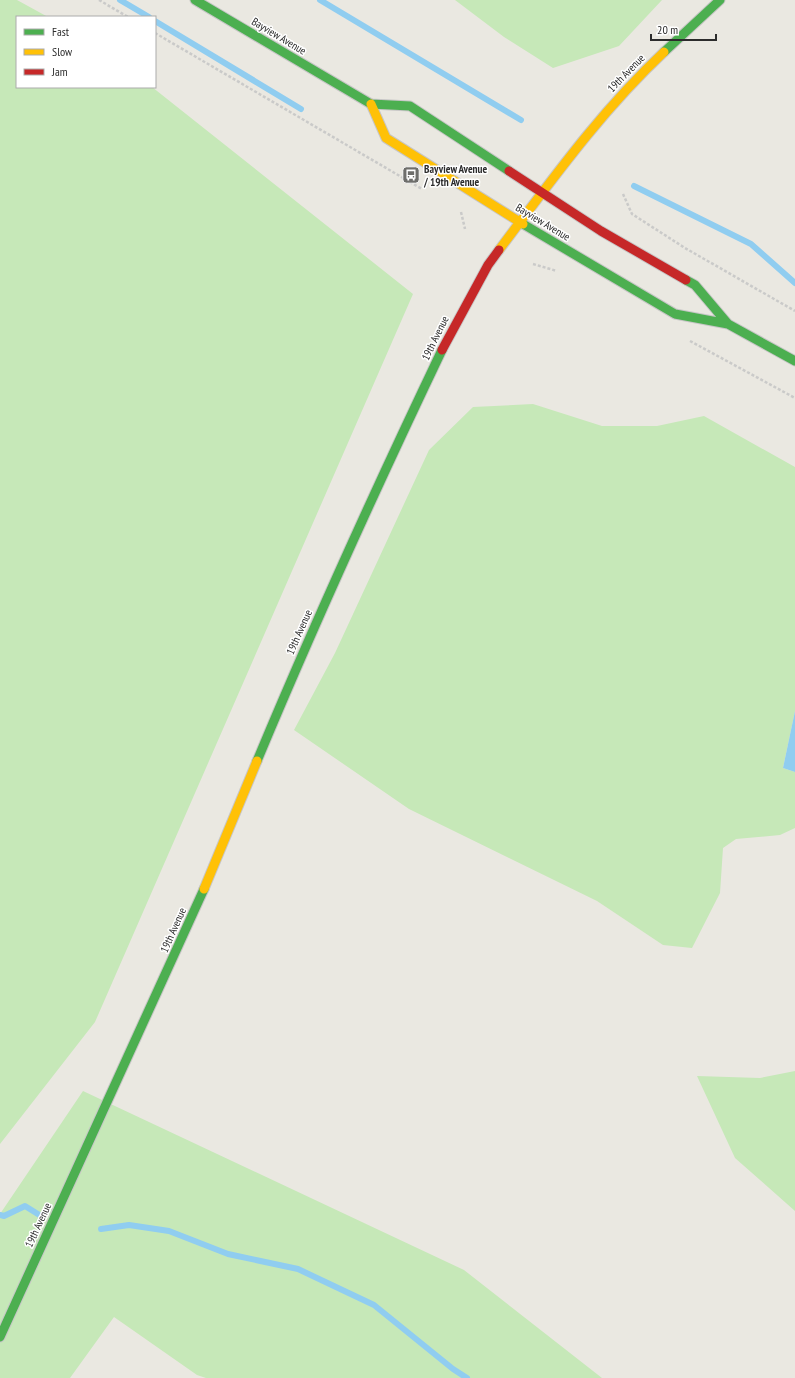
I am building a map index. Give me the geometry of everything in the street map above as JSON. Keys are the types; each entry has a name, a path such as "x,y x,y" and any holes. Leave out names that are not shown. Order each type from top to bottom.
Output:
{"main road":[{"name":"Bayview Avenue","path":"195,0 371,104 410,106 601,231 695,285 728,324"},
{"name":"19th Avenue","path":"0,1337 200,898 297,665 381,478 452,329 488,265 574,149 637,77 720,0"},
{"name":"Bayview Avenue","path":"371,104 386,138 519,222 675,314 728,324 795,361"}],"path":[{"path":"99,0 126,16"},
{"path":"156,34 423,190"},
{"path":"623,194 632,214 685,248 795,311"},
{"path":"457,210 462,212 465,229"}],"green space":[{"path":"0,0 17,0 46,16 16,16 16,88 153,88 413,294 95,1022 0,1144"},
{"path":"455,0 662,0 619,46 553,68 504,37"},
{"path":"533,404 602,426 657,426 704,416 795,467 795,711 783,768 795,772 795,828 780,835 736,839 723,848 720,893 692,948 663,945 597,901 409,809 294,730 335,653 429,450 473,407"},
{"path":"795,1071 795,1211 735,1158 697,1076 760,1078"},
{"path":"83,1091 464,1270 602,1378 206,1378 197,1375 114,1317 70,1378 0,1378 0,1214"}],"water":[{"path":"795,711 795,772 783,768"}],"waterway":[{"path":"120,0 147,16"},
{"path":"320,0 521,120"},
{"path":"156,22 301,109"},
{"path":"634,186 751,244 795,283"},
{"path":"0,1215 4,1216 25,1206 41,1216"},
{"path":"101,1229 129,1225 169,1231 228,1254 298,1269 374,1305 453,1369 467,1378"}],"traffic: fast":[{"path":"195,0 371,104 410,106 509,171"},
{"path":"664,52 720,0"},
{"path":"523,224 675,314 728,324 795,361"},
{"path":"686,280 695,285 728,324"},
{"path":"257,761 347,554 442,350"},
{"path":"0,1337 204,889"}],"traffic: slow":[{"path":"499,250 577,147 619,98 664,52"},
{"path":"371,104 386,138 523,224"},
{"path":"204,889 257,761"}],"traffic: jam":[{"path":"509,171 601,231 686,280"},
{"path":"442,350 488,265 499,250"}],"place":[{"name":"Bayview Avenue / 19th Avenue","path":"411,175"}]}
